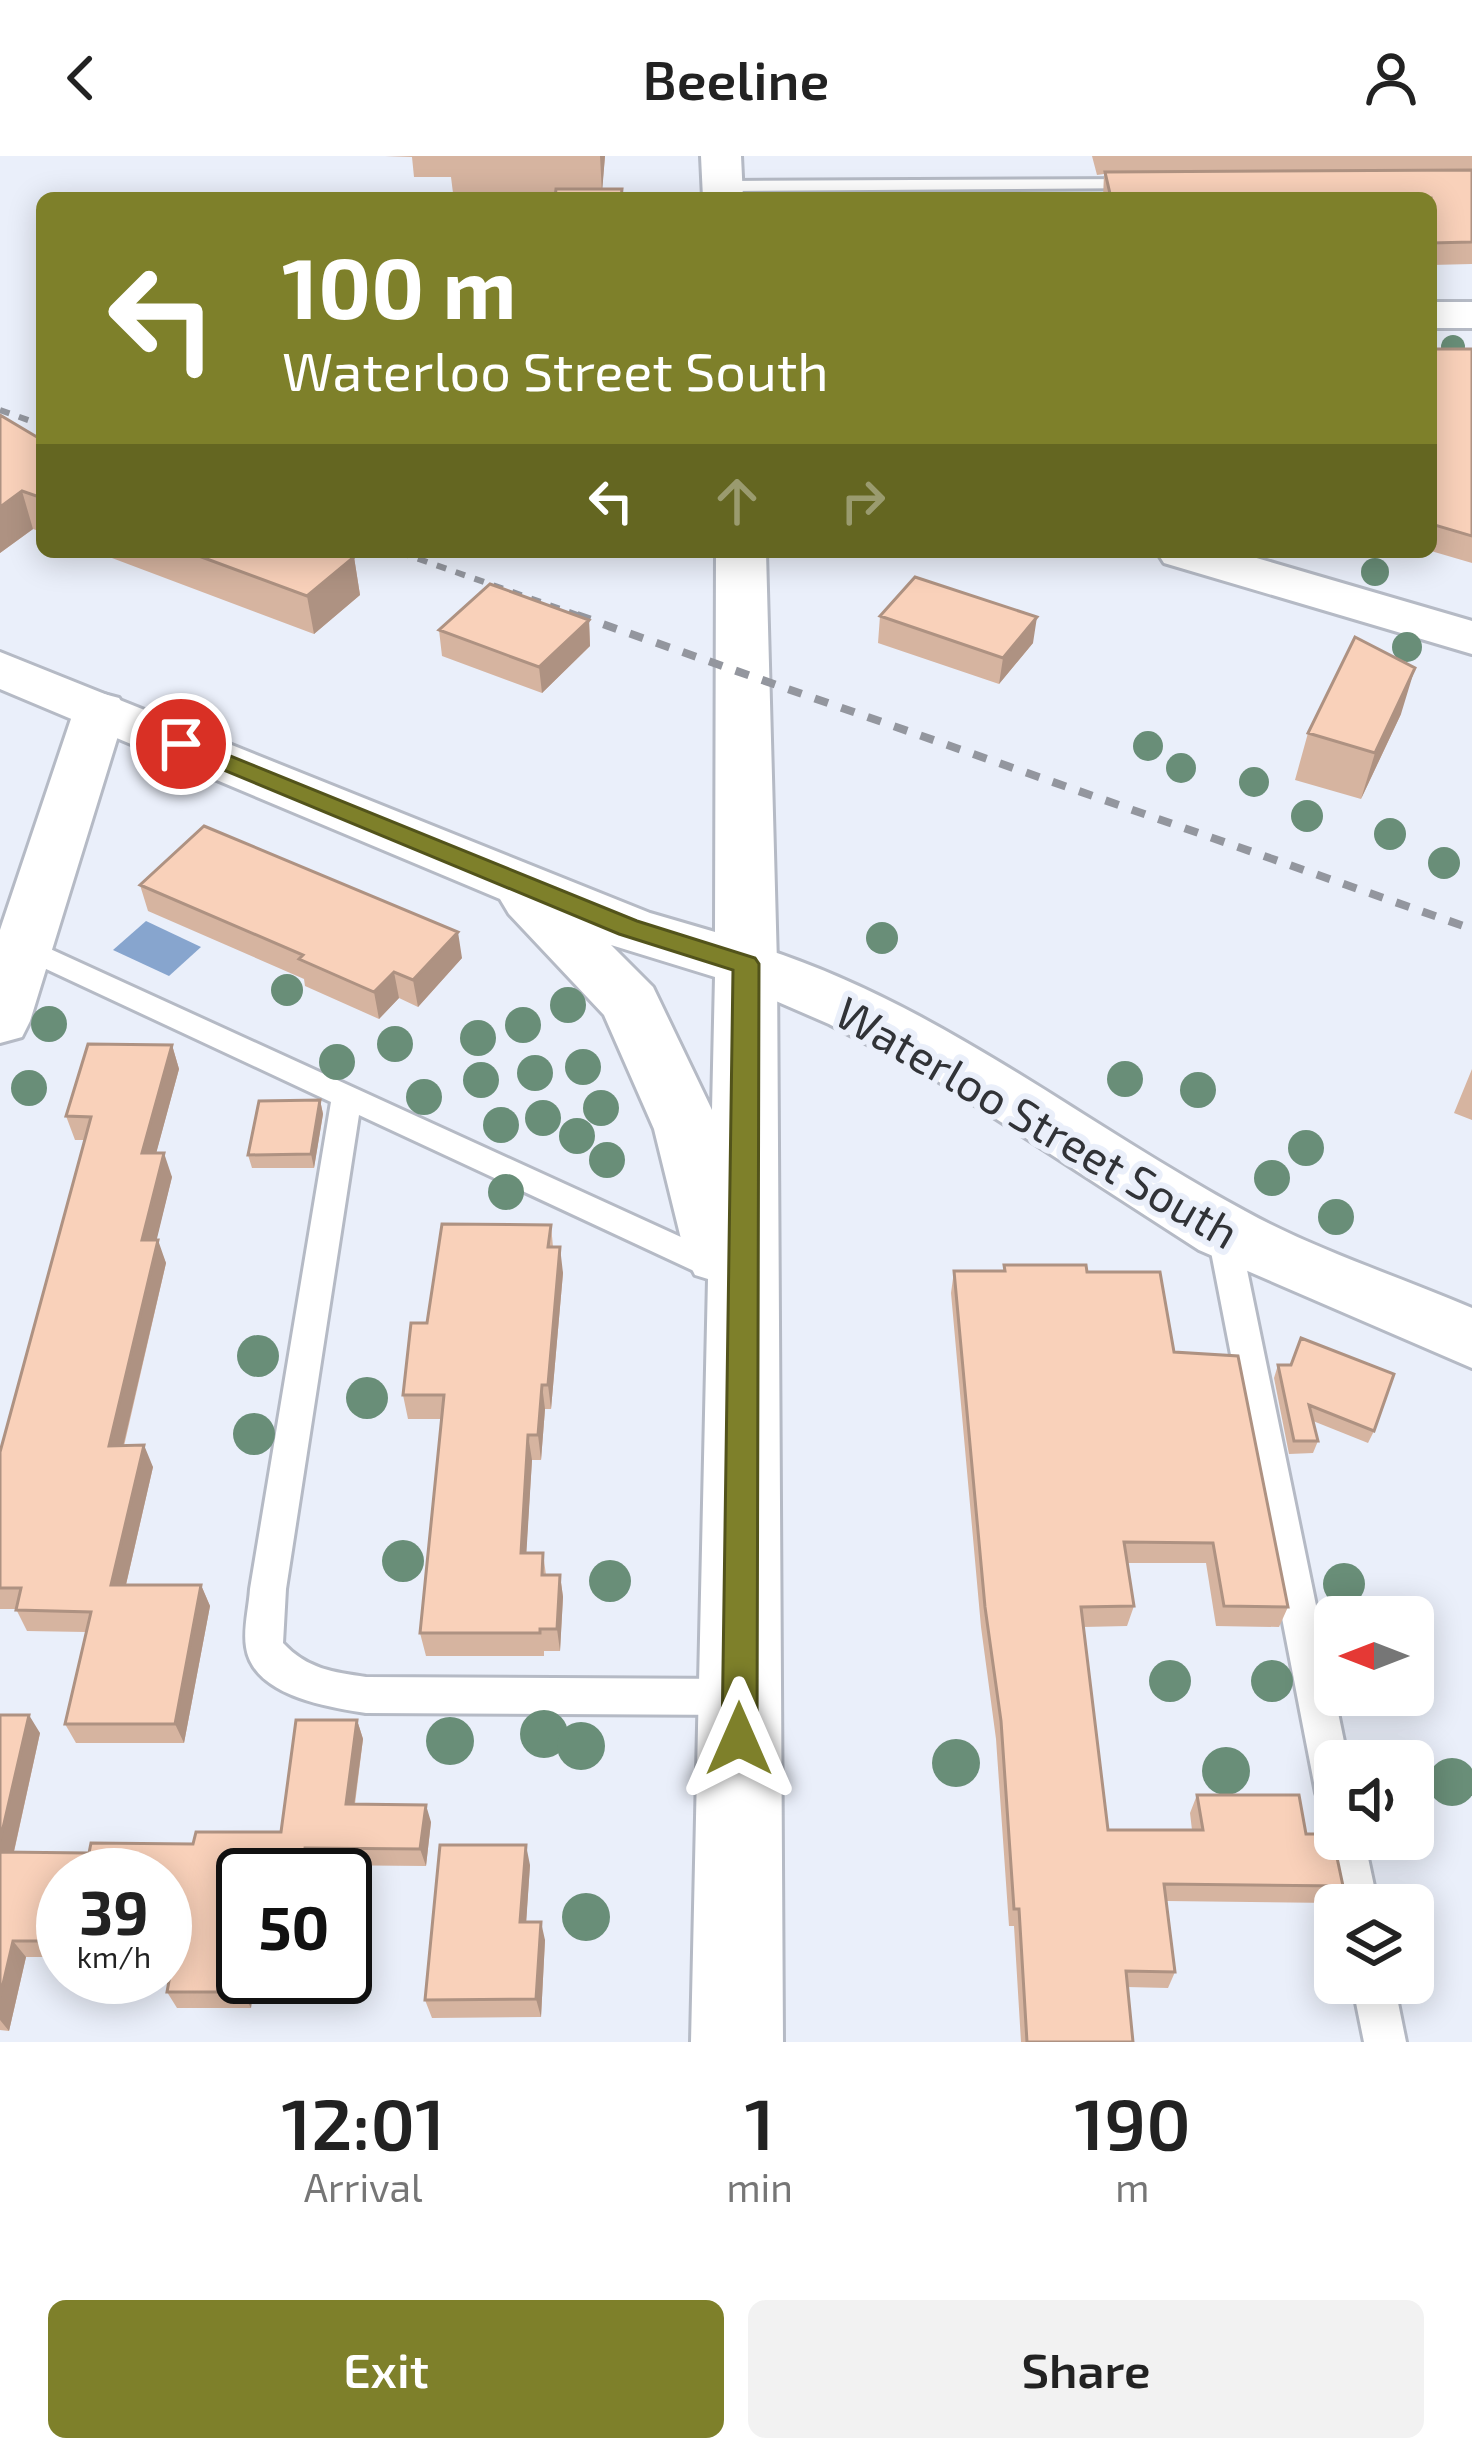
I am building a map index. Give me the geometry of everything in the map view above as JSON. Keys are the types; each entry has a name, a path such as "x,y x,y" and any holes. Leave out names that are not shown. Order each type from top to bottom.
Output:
{"main road":[{"path":"1206,558 1472,638"},
{"path":"737,2042 740,1697 733,1306 746,964 748,562"},
{"name":"Waterloo Street South","path":"0,669 628,928 746,964"},
{"path":"511,879 631,1004 687,1129 733,1306"}],"street":[{"path":"1437,315 1472,315"},
{"path":"0,1021 100,710"},
{"name":"Waterloo Street South","path":"746,964 850,1008 958,1064 1222,1232 1472,1339"}],"lane":[{"path":"728,182 1170,184"},
{"path":"24,946 347,1097 733,1306"},
{"path":"347,1097 268,1589 264,1648 281,1671 305,1684 366,1695 740,1697"},
{"path":"1222,1232 1324,1740"},
{"path":"1377,2004 1385,2042"}],"water":[{"path":"146,921 201,947 169,976 113,950"}],"building":[{"path":"1472,170 1472,242 1437,243 1437,192 1110,192 1105,172"},
{"path":"556,189 622,189 622,192"},
{"path":"1437,349 1472,349 1472,536 1437,526"},
{"path":"0,415 36,436 36,496 22,491 0,507"},
{"path":"204,558 353,558 307,596"},
{"path":"915,577 1037,617 1003,658 880,616"},
{"path":"490,584 589,620 539,667 439,630"},
{"path":"1355,637 1415,668 1375,753 1308,733"},
{"path":"204,826 458,932 413,980 394,972 374,992 299,959 303,955 140,885"},
{"path":"88,1044 172,1045 142,1153 164,1153 142,1240 158,1240 109,1446 144,1445 111,1585 201,1585 175,1724 65,1724 91,1612 16,1610 21,1588 0,1588 0,1452 91,1117 66,1116"},
{"path":"320,1100 311,1154 248,1155 259,1101"},
{"path":"442,1224 551,1225 548,1247 560,1247 548,1385 542,1385 538,1435 528,1435 521,1553 543,1553 542,1575 560,1575 557,1629 420,1633 444,1395 403,1395 411,1323 427,1323"},
{"path":"1004,1265 1086,1265 1087,1272 1160,1272 1174,1352 1238,1356 1288,1607 1224,1606 1213,1543 1124,1542 1134,1606 1081,1607 1108,1830 1203,1830 1197,1795 1299,1795 1306,1834 1314,1834 1314,1860 1338,1860 1343,1884 1164,1884 1175,1972 1126,1971 1133,2042 1027,2042 1019,1909 1014,1909 1001,1721 985,1607 954,1271 1005,1271"},
{"path":"1301,1338 1394,1374 1374,1431 1309,1405 1318,1441 1294,1441 1278,1365 1291,1365"},
{"path":"0,1715 29,1715 0,1841"},
{"path":"296,1720 357,1720 346,1804 426,1805 420,1849 216,1848 216,1992 192,1992 192,1848 90,1848 91,1843 193,1844 196,1832 281,1832"},
{"path":"440,1845 526,1845 520,1922 541,1922 536,1999 425,2000"},
{"path":"0,1852 36,1852 36,1941 13,1941 0,1997"}],"railway":[{"path":"0,410 36,423"},
{"path":"416,558 586,618"},
{"path":"577,615 1472,929"}],"route":[{"path":"181,744 628,928 746,964 739,1739"}]}
